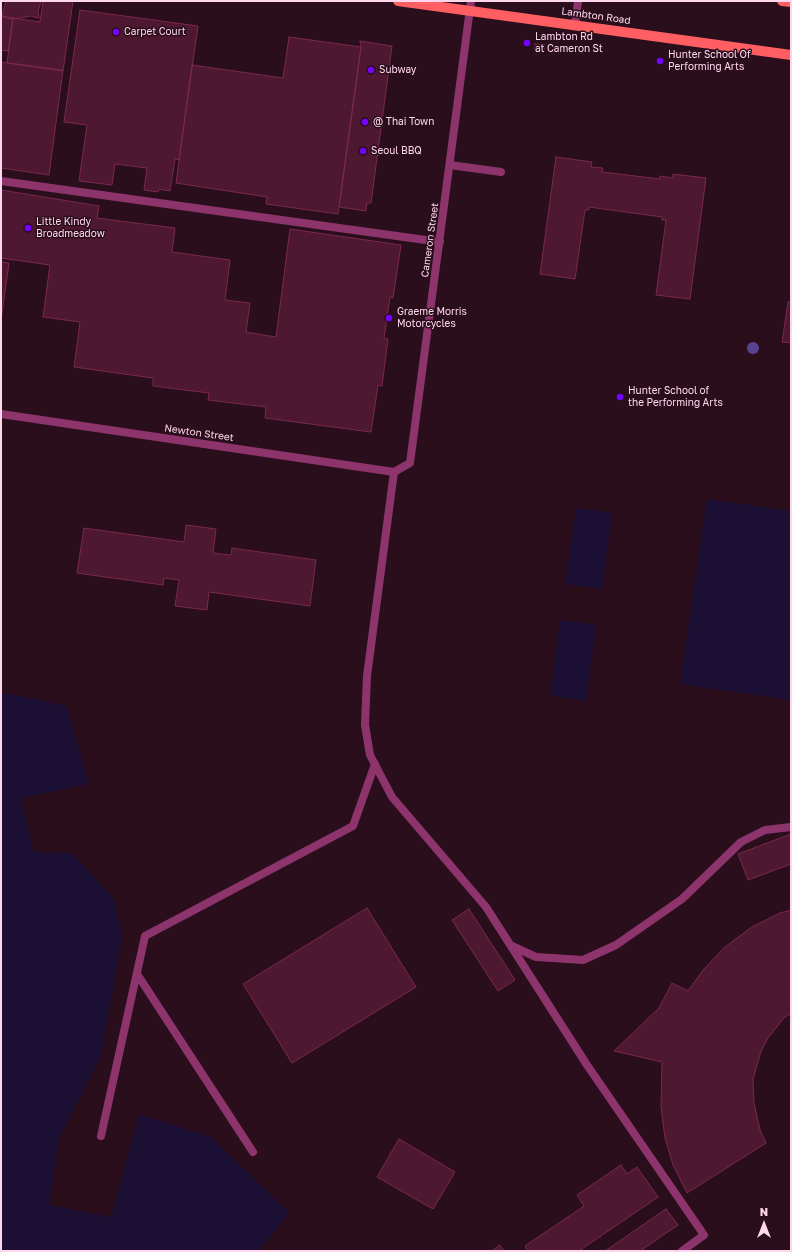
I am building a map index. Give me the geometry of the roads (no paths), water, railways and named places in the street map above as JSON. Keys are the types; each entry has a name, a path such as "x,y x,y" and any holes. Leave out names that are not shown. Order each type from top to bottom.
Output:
{"main road":[{"name":"Lambton Road","path":"398,1 471,6 575,25 791,55"},
{"path":"782,1 791,2"}],"street":[{"path":"575,25 578,1"},
{"name":"Cameron Street","path":"394,472 410,463 471,6"},
{"path":"450,165 501,172"},
{"path":"1,181 440,242"},
{"name":"Newton Street","path":"1,414 394,472"},
{"path":"394,472 367,676 365,725 370,756 392,797 486,907 587,1065 704,1235 682,1251"},
{"path":"101,1136 145,936 353,826 375,764"},
{"path":"511,946 536,957 583,960 616,945 682,899 741,842 765,830 791,827"},
{"path":"137,974 253,1152"}],"place":[{"name":"Carpet Court","path":"116,32"},
{"name":"Lambton Rd at Cameron St","path":"527,43"},
{"name":"Hunter School Of Performing Arts","path":"660,61"},
{"name":"Subway","path":"371,70"},
{"name":"@ Thai Town","path":"365,122"},
{"name":"Seoul BBQ","path":"363,151"},
{"name":"Little Kindy Broadmeadow","path":"28,228"},
{"name":"Graeme Morris Motorcycles","path":"389,318"},
{"name":"Hunter School of the Performing Arts","path":"620,397"}]}
